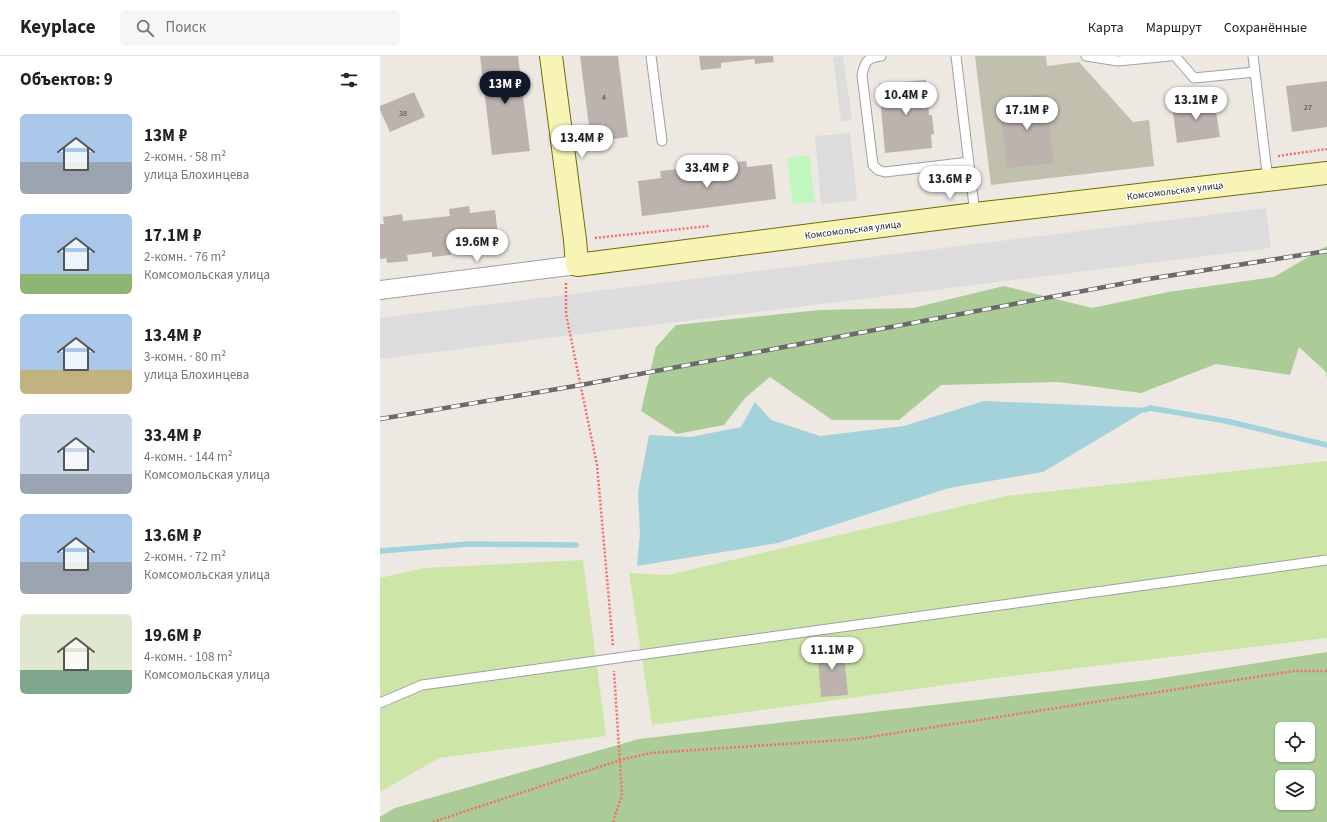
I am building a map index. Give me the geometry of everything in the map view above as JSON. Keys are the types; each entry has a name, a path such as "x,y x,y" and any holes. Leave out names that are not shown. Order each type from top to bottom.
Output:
{"street":[{"path":"552,56 575,240 572,266"},
{"name":"Комсомольская улица","path":"380,290 975,214 1327,173"}],"lane":[{"path":"651,56 662,141"},
{"path":"882,56 871,57 865,64 862,75 873,165 878,170 885,172 969,162"},
{"path":"956,56 975,214"},
{"path":"1086,56 1118,61 1170,56"},
{"path":"1175,56 1194,78 1255,72"},
{"path":"1253,56 1268,181"},
{"path":"380,703 422,685 1327,560"}],"path":[{"path":"572,266 566,314 597,465 614,658 622,795 613,822"},
{"path":"433,822 620,760 650,753 857,740 1294,671 1327,671"}],"shaded area":[{"path":"843,56 852,120 841,121 833,57"},
{"path":"975,56 1046,56 1047,66 1079,62 1133,122 1149,120 1154,166 991,185"},
{"path":"850,133 857,200 821,204 815,136"},
{"path":"1266,208 1271,248 380,359 380,318"}],"green space":[{"path":"809,155 815,202 793,204 787,158"},
{"path":"1327,246 1327,378 1326,372 1299,347 1290,375 1216,364 1141,393 1059,382 941,385 899,420 832,420 770,377 745,398 724,425 677,434 641,411 656,347 676,325 820,310 913,308 1004,286 1092,308 1168,292 1274,277"},
{"path":"1327,461 1327,638 996,678 652,725 629,573 668,575 1006,496"},
{"path":"583,560 606,736 439,758 380,792 380,578 424,568"},
{"path":"1327,652 1327,822 380,822 380,817 395,808 639,739 1149,680"}],"water":[{"path":"984,401 1150,408 1043,472 949,488 778,543 637,566 640,533 638,492 649,435 691,437 741,427 755,402 771,420 820,436 904,426"}],"building":[{"path":"480,56 518,56 530,151 492,155"},
{"path":"580,56 618,56 628,137 591,142"},
{"path":"699,56 773,56 774,62 755,64 754,59 721,63 721,68 701,70"},
{"path":"926,80 929,115 932,115 934,134 931,135 932,148 885,153 879,84"},
{"path":"1327,81 1327,127 1292,132 1286,86"},
{"path":"414,92 425,117 390,132 380,110 380,106"},
{"path":"1046,94 1054,163 1007,168 999,100"},
{"path":"1214,99 1220,137 1177,143 1172,104"},
{"path":"746,161 747,167 772,164 776,199 642,216 638,181 661,178 660,171 679,169 680,176 727,170 726,163"},
{"path":"469,206 470,213 495,210 499,243 485,245 486,251 467,254 466,248 450,250 451,255 432,257 432,252 407,255 408,261 387,263 386,258 380,259 380,224 384,224 383,217 402,214 403,221 450,216 449,209"},
{"path":"843,645 848,695 821,697 817,647"}],"waterway":[{"path":"1144,410 1150,408 1226,421 1327,445"},
{"path":"380,551 469,544 576,545"}],"railway":[{"path":"380,419 581,385 1142,280 1327,251"}]}
